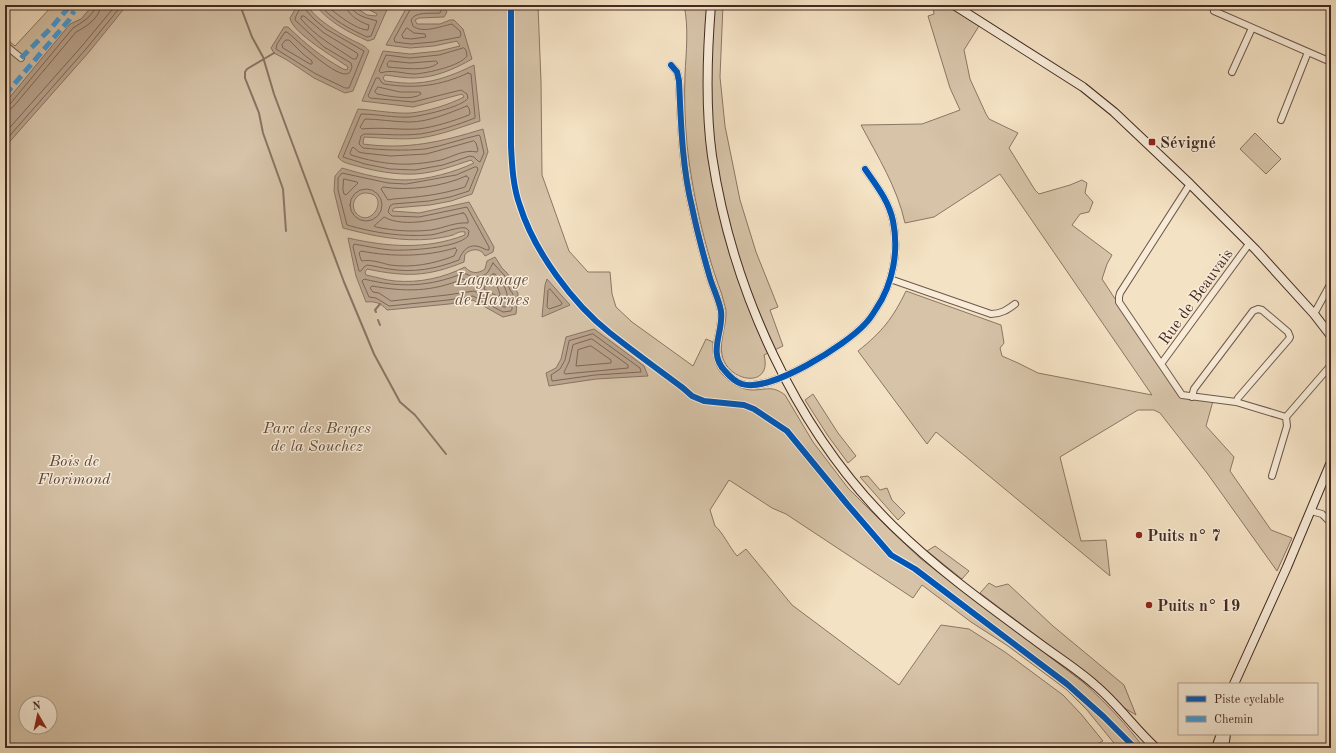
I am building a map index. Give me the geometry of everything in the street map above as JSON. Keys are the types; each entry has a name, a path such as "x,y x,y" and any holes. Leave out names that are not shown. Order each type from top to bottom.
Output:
{"main road":[{"path":"711,5 707,82 708,119 718,191 735,259 748,296 770,347 798,402 830,451 860,490 891,524 941,569 1095,685 1121,710 1143,737 1149,748"},
{"path":"954,5 1083,88 1114,112 1190,184 1281,277 1314,314 1331,336"},
{"path":"1234,683 1311,511 1331,462"},
{"path":"1216,748 1221,735"},
{"path":"1224,748 1226,735"},
{"path":"1143,737 1156,748"}],"street":[{"path":"1214,11 1331,62"},
{"path":"1232,72 1252,28"},
{"path":"5,44 21,58"},
{"path":"1281,120 1308,52"},
{"path":"671,65 677,72 679,81 683,145 691,206 703,254 721,311 721,326 716,343 718,362 734,380 750,385 770,381 804,367 844,341 865,324 876,309 885,293 890,279 895,257 895,238 893,221 886,199 865,169"},
{"path":"1190,184 1120,293 1119,302 1182,395 1236,402 1286,417"},
{"name":"Rue de Beauvais","path":"1161,364 1249,244"},
{"path":"890,279 991,314 1004,312 1015,304"},
{"path":"1314,314 1331,283"},
{"path":"1192,397 1194,389 1253,312 1258,309 1262,310 1288,332 1290,337 1236,402"},
{"path":"1272,476 1287,426 1286,417 1331,365"},
{"path":"1311,511 1322,514 1331,523"}],"green space":[{"name":"Parc des Berges de la Souchez","path":"53,5 538,5 542,175 569,251 588,272 610,272 612,294 616,307 632,322 693,366 706,339 713,342 714,356 717,366 729,381 735,385 747,389 773,389 785,395 813,442 848,488 888,528 921,559 1084,683 1116,714 1144,748 1118,748 1087,710 1067,690 1008,646 971,622 922,585 913,598 786,514 772,508 729,480 710,510 715,526 737,556 746,549 792,605 899,685 941,625 969,629 1005,652 1063,695 1103,741 1089,748 5,748 5,38 15,46"},
{"path":"684,5 723,5 720,77 725,126 740,200 756,252 778,307 770,310 783,346 764,355 765,366 762,373 756,377 749,378 732,372 722,355 721,349 726,310 701,225 687,145 685,92 687,31"},
{"path":"933,5 947,5 979,26 964,50 970,79 989,119 1018,133 1009,148 1035,190 1039,194 1082,180 1087,183 1085,193 1093,202 1089,212 1080,214 1072,225 1112,255 1102,279 1179,396 1213,401 1206,426 1234,457 1230,471 1271,530 1292,538 1277,571 1207,473 1160,413 1154,410 1138,410 1060,457 1081,541 1106,540 1110,576 936,432 927,444 858,351 886,324 906,291 1001,325 1004,343 1000,348 1002,356 1038,373 1152,395 1000,174 934,217 905,223 902,210 892,185 861,125 922,124 960,110 950,88 928,16 934,14"},
{"path":"1255,133 1281,159 1266,174 1240,149"},
{"path":"813,394 838,433 856,456 848,463 828,436 805,400"},
{"path":"868,476 880,490 887,488 892,500 905,513 898,520 860,477"},
{"path":"935,546 969,571 962,579 927,551"},
{"path":"989,583 996,587 1008,584 1053,626 1124,685 1136,715 1121,706 1098,682 980,593"}],"water":[{"path":"93,5 127,5 89,52 5,147 5,103 70,24 81,19"},
{"path":"298,5 308,5 315,15 326,24 369,51 353,91 345,93 314,78 274,53 271,48 284,27 288,27 320,55 347,70 348,67 298,31 290,18"},
{"path":"315,5 352,5 367,15 376,16 377,14 361,5 389,5 374,39 368,41 339,26 326,17"},
{"name":"Lagunage de Harnes","path":"408,5 442,5 447,12 444,17 419,18 415,20 417,24 440,24 454,20 463,29 472,59 436,75 421,78 410,78 385,75 383,78 385,81 408,83 431,81 446,77 474,65 480,121 428,137 399,139 364,137 363,144 394,146 424,144 453,138 483,129 488,152 472,194 451,201 430,205 394,208 392,211 419,213 469,202 494,247 493,252 485,256 479,250 473,250 465,254 464,262 439,271 405,274 367,269 365,272 366,275 395,281 431,279 465,267 472,272 480,272 485,269 487,261 495,257 508,274 514,288 518,293 516,314 503,317 473,300 449,304 387,310 378,303 366,302 356,276 348,238 407,246 450,240 465,235 465,232 432,239 409,240 376,236 343,228 334,191 335,176 342,168 381,178 414,180 441,175 474,163 471,160 429,172 400,174 352,165 344,162 338,157 358,109 411,113 425,111 452,103 464,97 462,94 413,107 362,101 383,51 410,54 439,51 460,46 457,41 434,46 410,48 386,45","holes":["361,194 372,194 377,198 378,204 376,209 373,214 368,217 362,217 354,210 354,201"]},
{"path":"547,279 570,305 542,317 545,285"},
{"path":"594,329 644,366 648,376 596,379 549,386 546,373 556,368 561,359 566,337"}],"waterway":[{"path":"240,5 252,37 263,57 274,94 344,282 374,354 400,402 415,415 446,454"},
{"path":"274,53 247,69 245,72 245,78 259,113 263,133 283,189 286,231"},
{"path":"376,312 375,310 380,304"},
{"path":"378,320 380,325"}],"marked path":[{"path":"21,58 51,28 69,7"},
{"path":"5,95 69,20 74,11"}],"cycle path":[{"path":"511,5 511,146 514,184 526,223 535,241 556,276 569,292 582,307 610,333 692,396 704,401 744,405 754,409 787,431 891,555 915,569 1067,684 1104,717 1135,748"},
{"path":"671,65 677,72 679,81 682,144 689,192 705,260 721,311 717,342 717,357 725,371 737,382 755,385 788,375 842,344 865,324 874,313 887,289 893,267 895,255 895,232 891,214 882,194 865,169"}],"place":[{"name":"Sévigné","path":"1152,142"},
{"name":"Puits n° 7","path":"1139,535"},
{"name":"Puits n° 19","path":"1149,605"}],"park label":[{"name":"Bois de Florimond","path":"74,469"}]}
